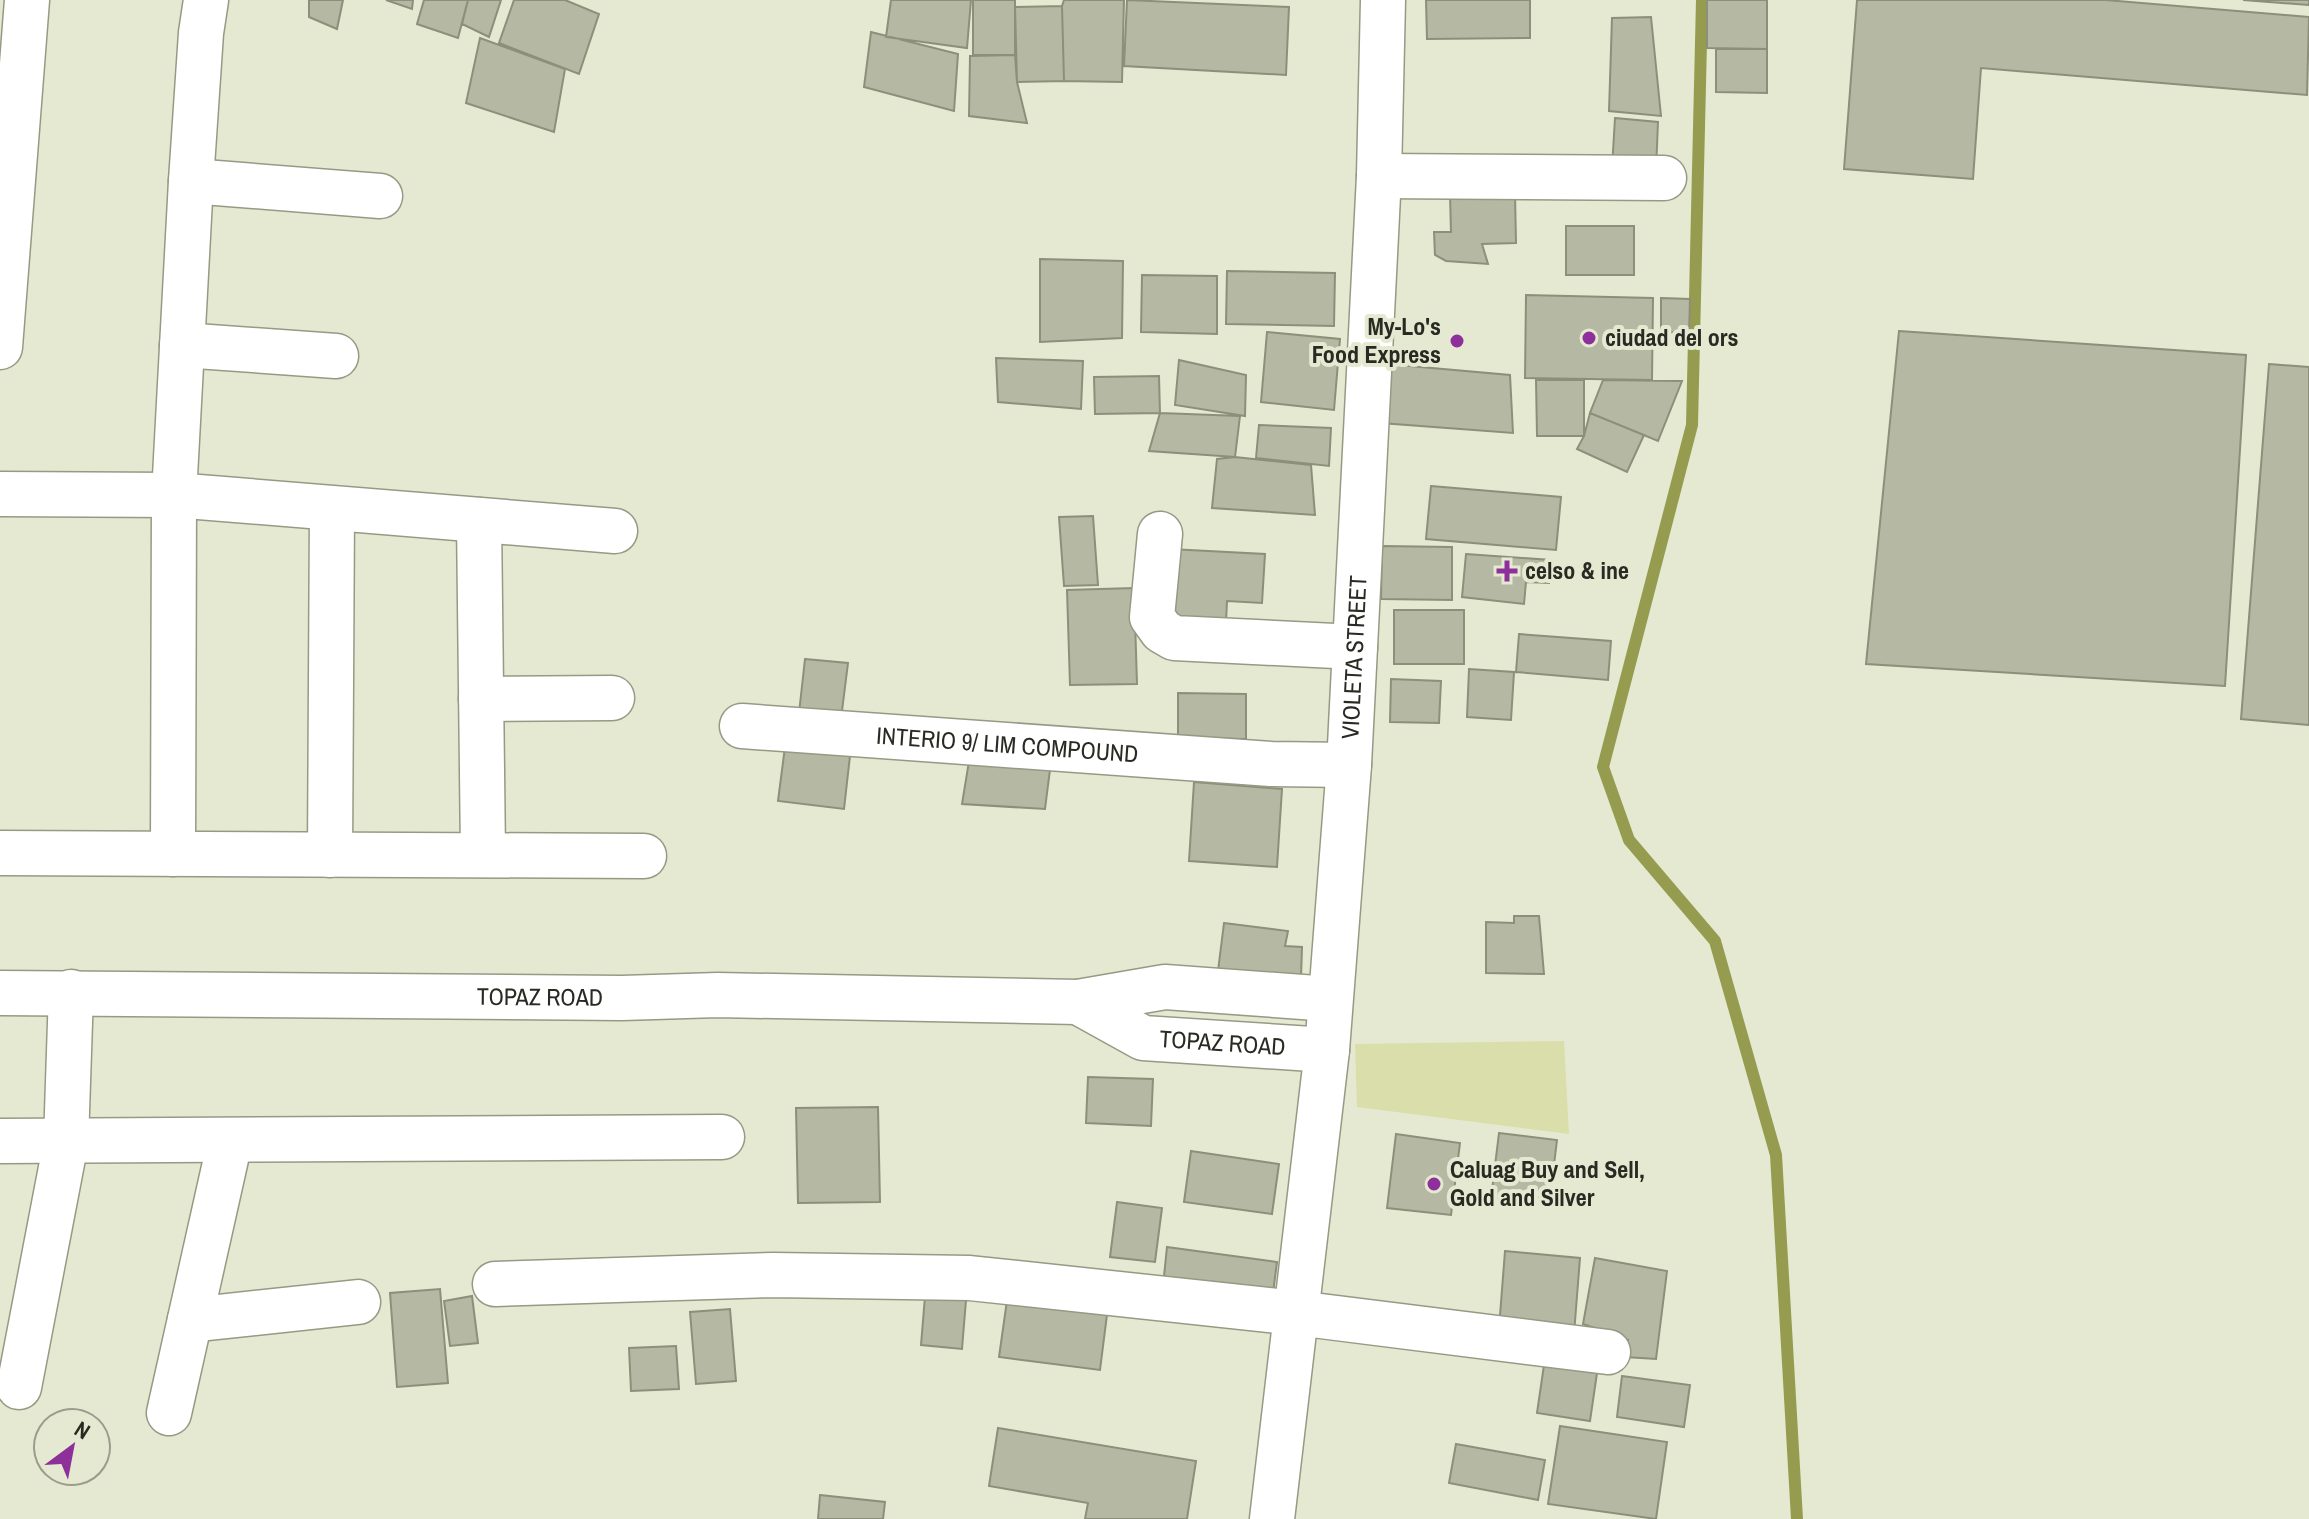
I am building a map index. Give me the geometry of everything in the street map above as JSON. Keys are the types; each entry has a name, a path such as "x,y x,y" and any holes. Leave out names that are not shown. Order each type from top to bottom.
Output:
{"street":[{"path":"0,347 27,0"},
{"path":"173,854 174,495 191,181 206,0"},
{"name":"VIOLETA STREET","path":"1272,1519 1327,1050 1349,765 1379,176 1383,0"},
{"path":"1379,176 1664,178"},
{"path":"191,181 380,196"},
{"path":"182,345 336,356"},
{"path":"0,494 174,495 615,531"},
{"path":"330,855 332,509"},
{"path":"479,520 483,855"},
{"path":"1160,534 1152,617 1162,631 1174,638 1355,647"},
{"path":"481,699 612,698"},
{"name":"INTERIO 9/ LIM COMPOUND","path":"742,726 1271,764 1349,765"},
{"path":"0,853 644,856"},
{"name":"TOPAZ ROAD","path":"0,993 622,998 718,995 1078,1002 1165,987 1330,999"},
{"path":"19,1387 66,1142 71,992"},
{"name":"TOPAZ ROAD","path":"1078,1002 1143,1038 1327,1050"},
{"path":"0,1141 722,1137"},
{"path":"169,1413 230,1141"},
{"path":"495,1284 773,1275 970,1278 1297,1313 1608,1352"},
{"path":"190,1320 358,1302"}],"green space":[{"path":"1564,1041 1569,1134 1357,1107 1355,1044"}],"building":[{"path":"309,0 343,0 337,29 309,17"},
{"path":"386,0 413,0 412,9"},
{"path":"424,0 468,0 458,38 417,24"},
{"path":"468,0 501,0 489,37 462,24"},
{"path":"514,0 565,0 599,14 579,74 499,43"},
{"path":"891,0 971,0 967,48 886,37"},
{"path":"973,0 1015,0 1015,55 973,55"},
{"path":"1064,0 1124,0 1122,82 1064,81"},
{"path":"1127,0 1289,7 1286,75 1124,66"},
{"path":"1426,0 1530,0 1530,38 1427,39"},
{"path":"1707,0 1767,0 1767,49 1707,48"},
{"path":"1857,0 2106,0 2309,17 2307,95 1981,68 1973,179 1844,169"},
{"path":"2243,0 2309,0 2309,5"},
{"path":"1062,6 1064,81 1017,82 1015,7"},
{"path":"1651,17 1661,116 1609,111 1612,18"},
{"path":"871,32 958,54 954,111 864,87"},
{"path":"480,38 565,69 554,132 466,103"},
{"path":"1716,49 1767,49 1767,93 1716,92"},
{"path":"1015,55 1017,82 1027,123 969,116 970,56"},
{"path":"1615,118 1658,122 1656,170 1612,168"},
{"path":"1515,193 1516,243 1482,244 1488,264 1446,261 1435,255 1434,232 1451,232 1450,195"},
{"path":"1566,226 1634,226 1634,275 1566,275"},
{"path":"1040,259 1123,261 1122,338 1040,342"},
{"path":"1227,271 1335,273 1334,326 1226,324"},
{"path":"1142,275 1217,276 1217,334 1141,332"},
{"name":"ciudad del ors","path":"1526,295 1653,298 1652,380 1525,378"},
{"path":"1661,298 1690,299 1689,333 1661,332"},
{"path":"1899,331 2246,355 2225,686 1866,664"},
{"path":"1267,332 1340,339 1334,410 1261,402"},
{"path":"996,358 1083,361 1081,409 998,402"},
{"path":"1179,360 1246,375 1245,416 1175,405"},
{"path":"1387,364 1510,375 1513,433 1381,423"},
{"path":"2269,364 2309,367 2309,725 2241,719"},
{"path":"1159,376 1160,413 1095,414 1094,377"},
{"path":"1536,380 1584,380 1584,436 1537,436"},
{"path":"1603,380 1682,381 1658,441 1590,413"},
{"path":"1160,413 1240,416 1235,457 1149,451"},
{"path":"1590,413 1644,435 1627,472 1577,449"},
{"path":"1259,425 1331,428 1329,466 1256,458"},
{"path":"1235,457 1311,465 1315,515 1212,508 1217,459"},
{"path":"1431,486 1561,497 1556,550 1426,539"},
{"path":"1093,516 1098,585 1064,586 1059,517"},
{"path":"1382,546 1452,547 1452,600 1381,599"},
{"path":"1170,549 1265,554 1262,603 1227,601 1226,623 1168,620"},
{"name":"celso & ine","path":"1466,554 1551,560 1549,583 1526,582 1524,604 1462,597"},
{"path":"1134,588 1137,684 1070,685 1067,590"},
{"path":"1394,610 1464,610 1464,664 1394,664"},
{"path":"1519,634 1611,641 1608,680 1516,672"},
{"path":"805,659 848,663 840,727 798,722"},
{"path":"1469,669 1514,672 1511,720 1467,717"},
{"path":"1391,679 1441,681 1439,723 1390,722"},
{"path":"1178,693 1246,694 1246,739 1178,738"},
{"path":"786,739 851,747 844,809 778,801"},
{"path":"970,755 1051,762 1045,809 962,804"},
{"path":"1194,782 1282,789 1277,867 1189,861"},
{"path":"1514,916 1539,916 1544,974 1486,973 1486,922 1514,923"},
{"path":"1224,923 1288,931 1285,946 1302,947 1301,978 1218,971"},
{"path":"1088,1077 1153,1079 1151,1126 1086,1123"},
{"path":"878,1107 880,1202 798,1203 796,1108"},
{"path":"1499,1133 1557,1140 1549,1205 1491,1198"},
{"path":"1396,1134 1460,1143 1451,1215 1387,1208"},
{"path":"1191,1151 1279,1164 1272,1214 1184,1202"},
{"path":"1117,1202 1162,1208 1155,1262 1110,1257"},
{"path":"1167,1247 1277,1262 1272,1301 1163,1286"},
{"path":"1505,1251 1580,1258 1574,1334 1499,1328"},
{"path":"1595,1258 1667,1271 1656,1359 1625,1357 1628,1340 1583,1324"},
{"path":"926,1284 967,1288 962,1349 921,1345"},
{"path":"1009,1286 1109,1299 1100,1370 999,1357"},
{"path":"440,1289 448,1383 397,1387 390,1293"},
{"path":"472,1296 478,1343 450,1346 444,1301"},
{"path":"730,1309 736,1381 696,1384 690,1312"},
{"path":"676,1346 679,1389 631,1391 629,1348"},
{"path":"1544,1365 1597,1373 1590,1421 1537,1413"},
{"path":"1622,1376 1690,1385 1684,1427 1617,1417"},
{"path":"1560,1426 1667,1442 1656,1519 1548,1504"},
{"path":"998,1428 1196,1461 1187,1519 1085,1519 1088,1503 989,1486"},
{"path":"1456,1444 1545,1460 1538,1500 1449,1483"},
{"path":"820,1495 885,1502 883,1519 818,1519"}],"waterway":[{"path":"1702,0 1692,425 1603,767 1629,840 1715,941 1776,1155 1797,1519"}],"place":[{"name":"ciudad del ors","path":"1589,338"},
{"name":"My-Lo's Food Express","path":"1457,341"},
{"name":"celso & ine","path":"1507,571"},
{"name":"Caluag Buy and Sell, Gold and Silver","path":"1434,1184"}]}
